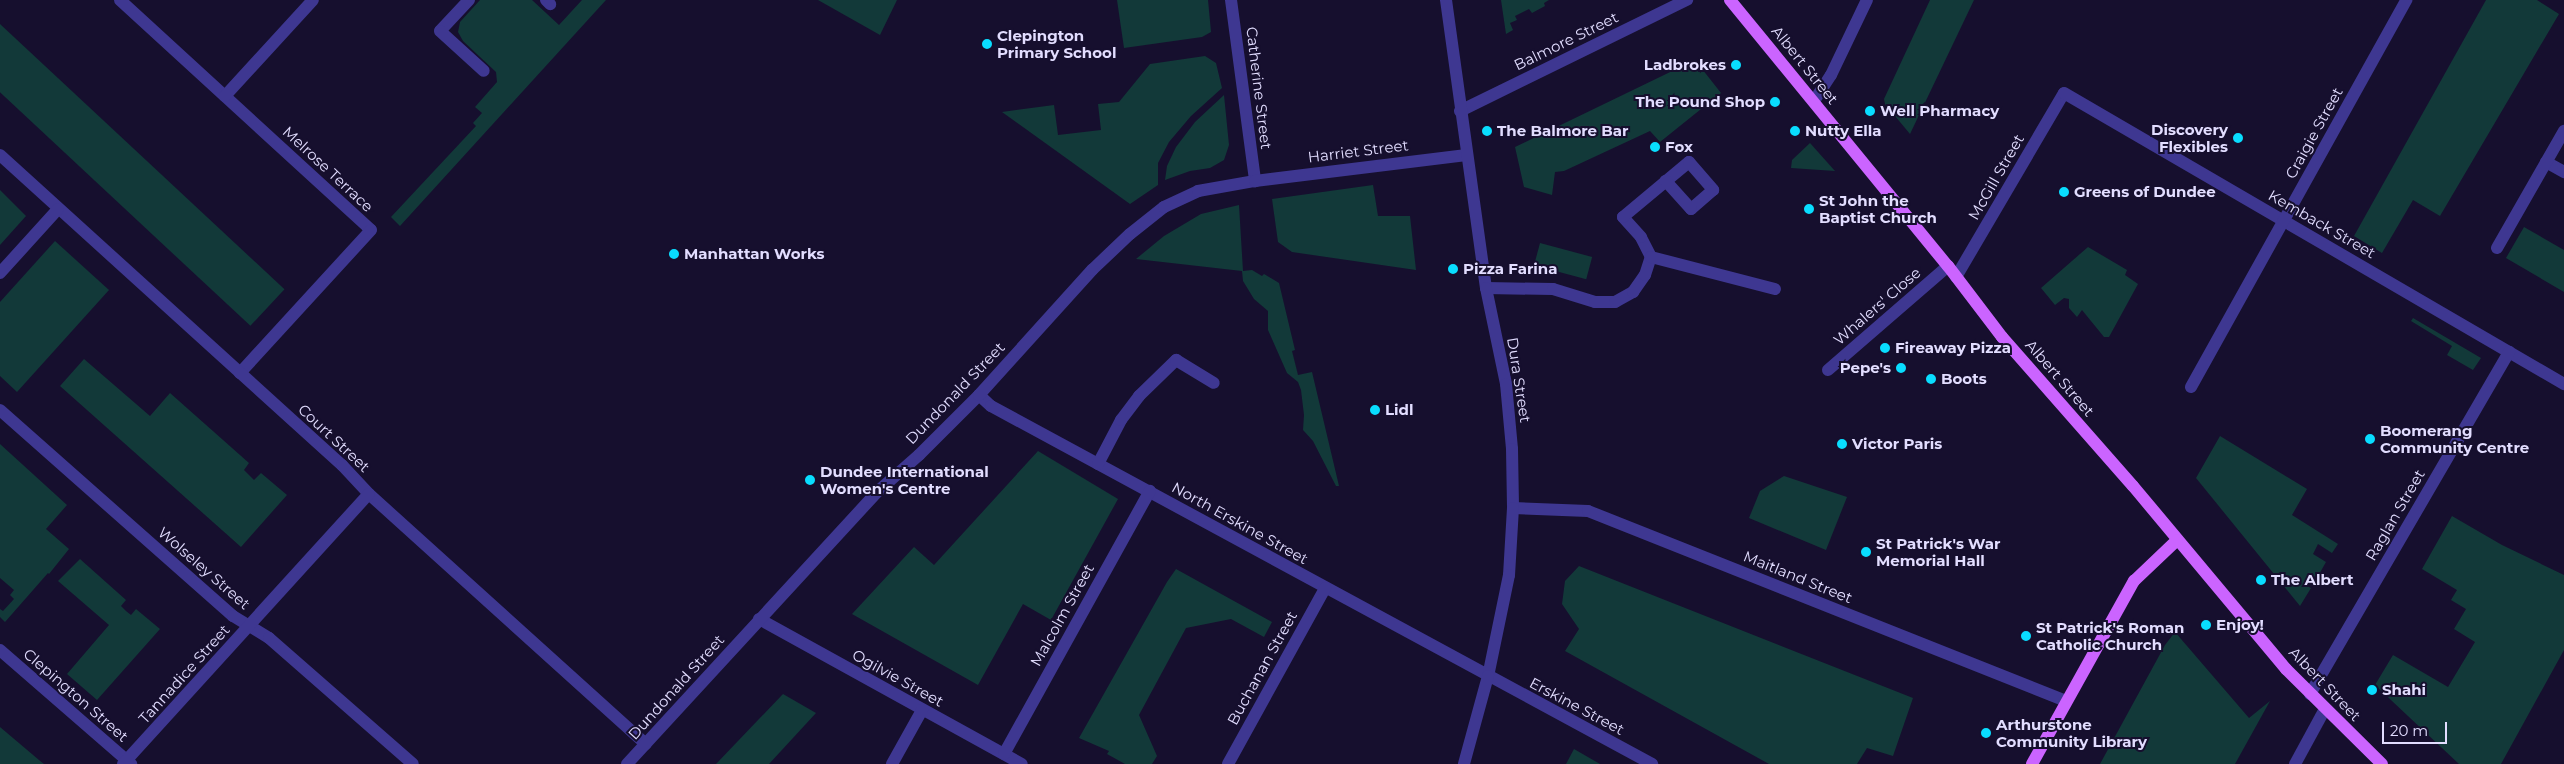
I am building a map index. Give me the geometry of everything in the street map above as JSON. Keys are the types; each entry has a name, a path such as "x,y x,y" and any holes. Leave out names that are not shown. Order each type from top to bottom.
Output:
{"main road":[{"name":"Albert Street","path":"1730,0 1948,266 1990,322 2310,694 2382,764"},
{"path":"2032,764 2134,581 2178,540"}],"street":[{"name":"Melrose Terrace","path":"120,0 371,230 240,373"},
{"path":"226,96 314,0"},
{"path":"468,0 440,31 484,71"},
{"name":"Catherine Street","path":"1231,0 1255,181"},
{"name":"Dura Street","path":"1446,0 1466,155 1486,288 1506,384 1512,449 1513,508 1509,575 1488,676 1464,764"},
{"name":"Balmore Street","path":"1460,111 1686,0"},
{"path":"1814,102 1831,75 1867,0"},
{"name":"Craigie Street","path":"2191,387 2406,0"},
{"name":"Kemback Street","path":"2064,93 2564,384"},
{"name":"McGill Street","path":"1956,277 2064,93"},
{"path":"2497,248 2563,135"},
{"name":"Court Street","path":"0,155 342,465 369,494 646,744"},
{"name":"Harriet Street","path":"1255,181 1466,155"},
{"path":"2546,162 2564,172"},
{"name":"Dundonald Street","path":"627,764 877,492 919,455 978,395 1092,270 1130,234 1164,207 1198,191 1255,181"},
{"path":"1486,288 1553,289 1595,302 1615,302 1633,292 1644,275 1650,257 1641,237 1624,217 1666,181"},
{"path":"0,273 58,209"},
{"path":"1650,257 1775,289"},
{"name":"Whalers' Close","path":"1828,370 1948,266"},
{"name":"Raglan Street","path":"2310,694 2509,352"},
{"path":"1098,464 1121,420 1139,396 1176,360 1214,383"},
{"name":"North Erskine Street","path":"978,395 991,406 1488,676"},
{"name":"Wolseley Street","path":"0,410 225,610 269,638 413,764"},
{"name":"Malcolm Street","path":"1004,754 1150,492"},
{"name":"Tannadice Street","path":"127,763 369,494"},
{"name":"Maitland Street","path":"1513,508 1588,511 2066,701"},
{"name":"Buchanan Street","path":"1228,764 1325,588"},
{"name":"Ogilvie Street","path":"759,619 1022,764"},
{"name":"Clepington Street","path":"0,650 127,763"},
{"name":"Erskine Street","path":"1488,676 1652,764"},
{"path":"892,764 922,710"},
{"path":"2295,764 2325,710"}],"green space":[{"path":"480,0 532,0 559,25 582,0 606,0 400,226 391,217 476,126 473,123 482,113 475,107 497,82 496,72 463,41 458,32 460,22"},
{"path":"818,0 897,0 880,35"},
{"path":"1117,0 1208,0 1211,32 1202,37 1124,48"},
{"path":"1501,0 1549,0 1544,3 1545,6 1532,13 1529,9 1515,16 1517,20 1510,23 1513,30 1506,34"},
{"path":"1930,0 1974,0 1910,134 1885,104 1884,99"},
{"path":"2486,0 2537,0 2559,14 2440,216 2413,200 2382,253 2354,236"},
{"path":"0,24 284,289 250,326 0,92"},
{"path":"1205,56 1216,63 1222,88 1191,116 1169,142 1158,163 1158,185 1130,204 1002,112 1054,105 1058,135 1101,130 1098,104 1119,102 1150,64"},
{"path":"1695,60 1721,93 1660,142 1650,131 1564,171 1555,172 1552,195 1524,187 1515,147"},
{"path":"1224,95 1229,145 1224,160 1210,168 1190,171 1165,180 1167,166 1176,147 1195,122"},
{"path":"1810,143 1835,171 1791,168 1792,160"},
{"path":"1373,185 1378,216 1410,216 1416,270 1292,252 1278,242 1272,199"},
{"path":"0,190 26,216 0,245"},
{"path":"1239,205 1243,271 1252,270 1262,276 1264,274 1279,283 1295,350 1292,351 1298,375 1312,372 1339,486 1336,486 1313,441 1303,430 1304,415 1301,390 1298,382 1287,373 1268,330 1268,311 1254,299 1243,281 1242,271 1136,259 1164,236 1201,214"},
{"path":"2524,227 2564,250 2564,292 2506,258"},
{"path":"55,241 109,290 17,392 0,376 0,302"},
{"path":"1540,243 1592,257 1586,279 1534,265"},
{"path":"2088,247 2127,270 2125,275 2138,284 2109,337 2104,337 2082,310 2077,317 2069,308 2069,299 2064,298 2055,305 2041,288"},
{"path":"2413,318 2481,358 2473,370 2447,355 2452,346 2411,321"},
{"path":"84,359 150,416 170,393 249,463 244,470 254,480 261,473 287,495 241,547 60,386"},
{"path":"2220,436 2307,489 2292,515 2338,544 2332,553 2318,544 2313,554 2326,562 2317,578 2311,575 2305,585 2311,588 2300,606 2196,478"},
{"path":"0,444 67,505 46,529 69,549 5,622 0,617 0,609 3,611 14,599 10,595 14,590 0,578"},
{"path":"1038,451 1118,499 1051,620 1023,604 978,685 852,614 914,547 934,565"},
{"path":"1784,476 1847,497 1826,550 1749,518 1760,491"},
{"path":"2452,516 2502,545 2564,575 2564,650 2501,764 2459,764 2375,685 2393,655 2448,687 2475,642 2454,629 2466,609 2451,600 2457,590 2422,569"},
{"path":"80,559 126,600 121,606 126,611 131,615 136,609 160,629 97,700 67,674 109,625 58,581"},
{"path":"1579,566 1913,698 1893,756 1867,748 1857,764 1769,764 1565,651 1579,629 1562,604 1565,581"},
{"path":"1176,569 1272,622 1264,637 1231,619 1186,628 1139,715 1157,756 1152,764 1125,764 1107,754 1109,751 1079,738"},
{"path":"2175,632 2249,718 2270,701 2235,764 2100,764 2165,645"},
{"path":"783,694 816,713 769,764 716,764"},
{"path":"0,727 39,760 44,764 0,764"},
{"path":"1574,749 1600,764 1566,764"}],"place":[{"name":"Clepington Primary School","path":"987,44"},
{"name":"Ladbrokes","path":"1736,65"},
{"name":"The Pound Shop","path":"1775,102"},
{"name":"Well Pharmacy","path":"1870,111"},
{"name":"The Balmore Bar","path":"1487,131"},
{"name":"Nutty Ella","path":"1795,131"},
{"name":"Discovery Flexibles","path":"2238,138"},
{"name":"Fox","path":"1655,147"},
{"name":"Greens of Dundee","path":"2064,192"},
{"name":"St John the Baptist Church","path":"1809,209"},
{"name":"Manhattan Works","path":"674,254"},
{"name":"Pizza Farina","path":"1453,269"},
{"name":"Fireaway Pizza","path":"1885,348"},
{"name":"Pepe's","path":"1901,368"},
{"name":"Boots","path":"1931,379"},
{"name":"Lidl","path":"1375,410"},
{"name":"Boomerang Community Centre","path":"2370,439"},
{"name":"Victor Paris","path":"1842,444"},
{"name":"Dundee International Women's Centre","path":"810,480"},
{"name":"St Patrick's War Memorial Hall","path":"1866,552"},
{"name":"The Albert","path":"2261,580"},
{"name":"Enjoy!","path":"2206,625"},
{"name":"St Patrick's Roman Catholic Church","path":"2026,636"},
{"name":"Shahi","path":"2372,690"},
{"name":"Arthurstone Community Library","path":"1986,733"}]}
